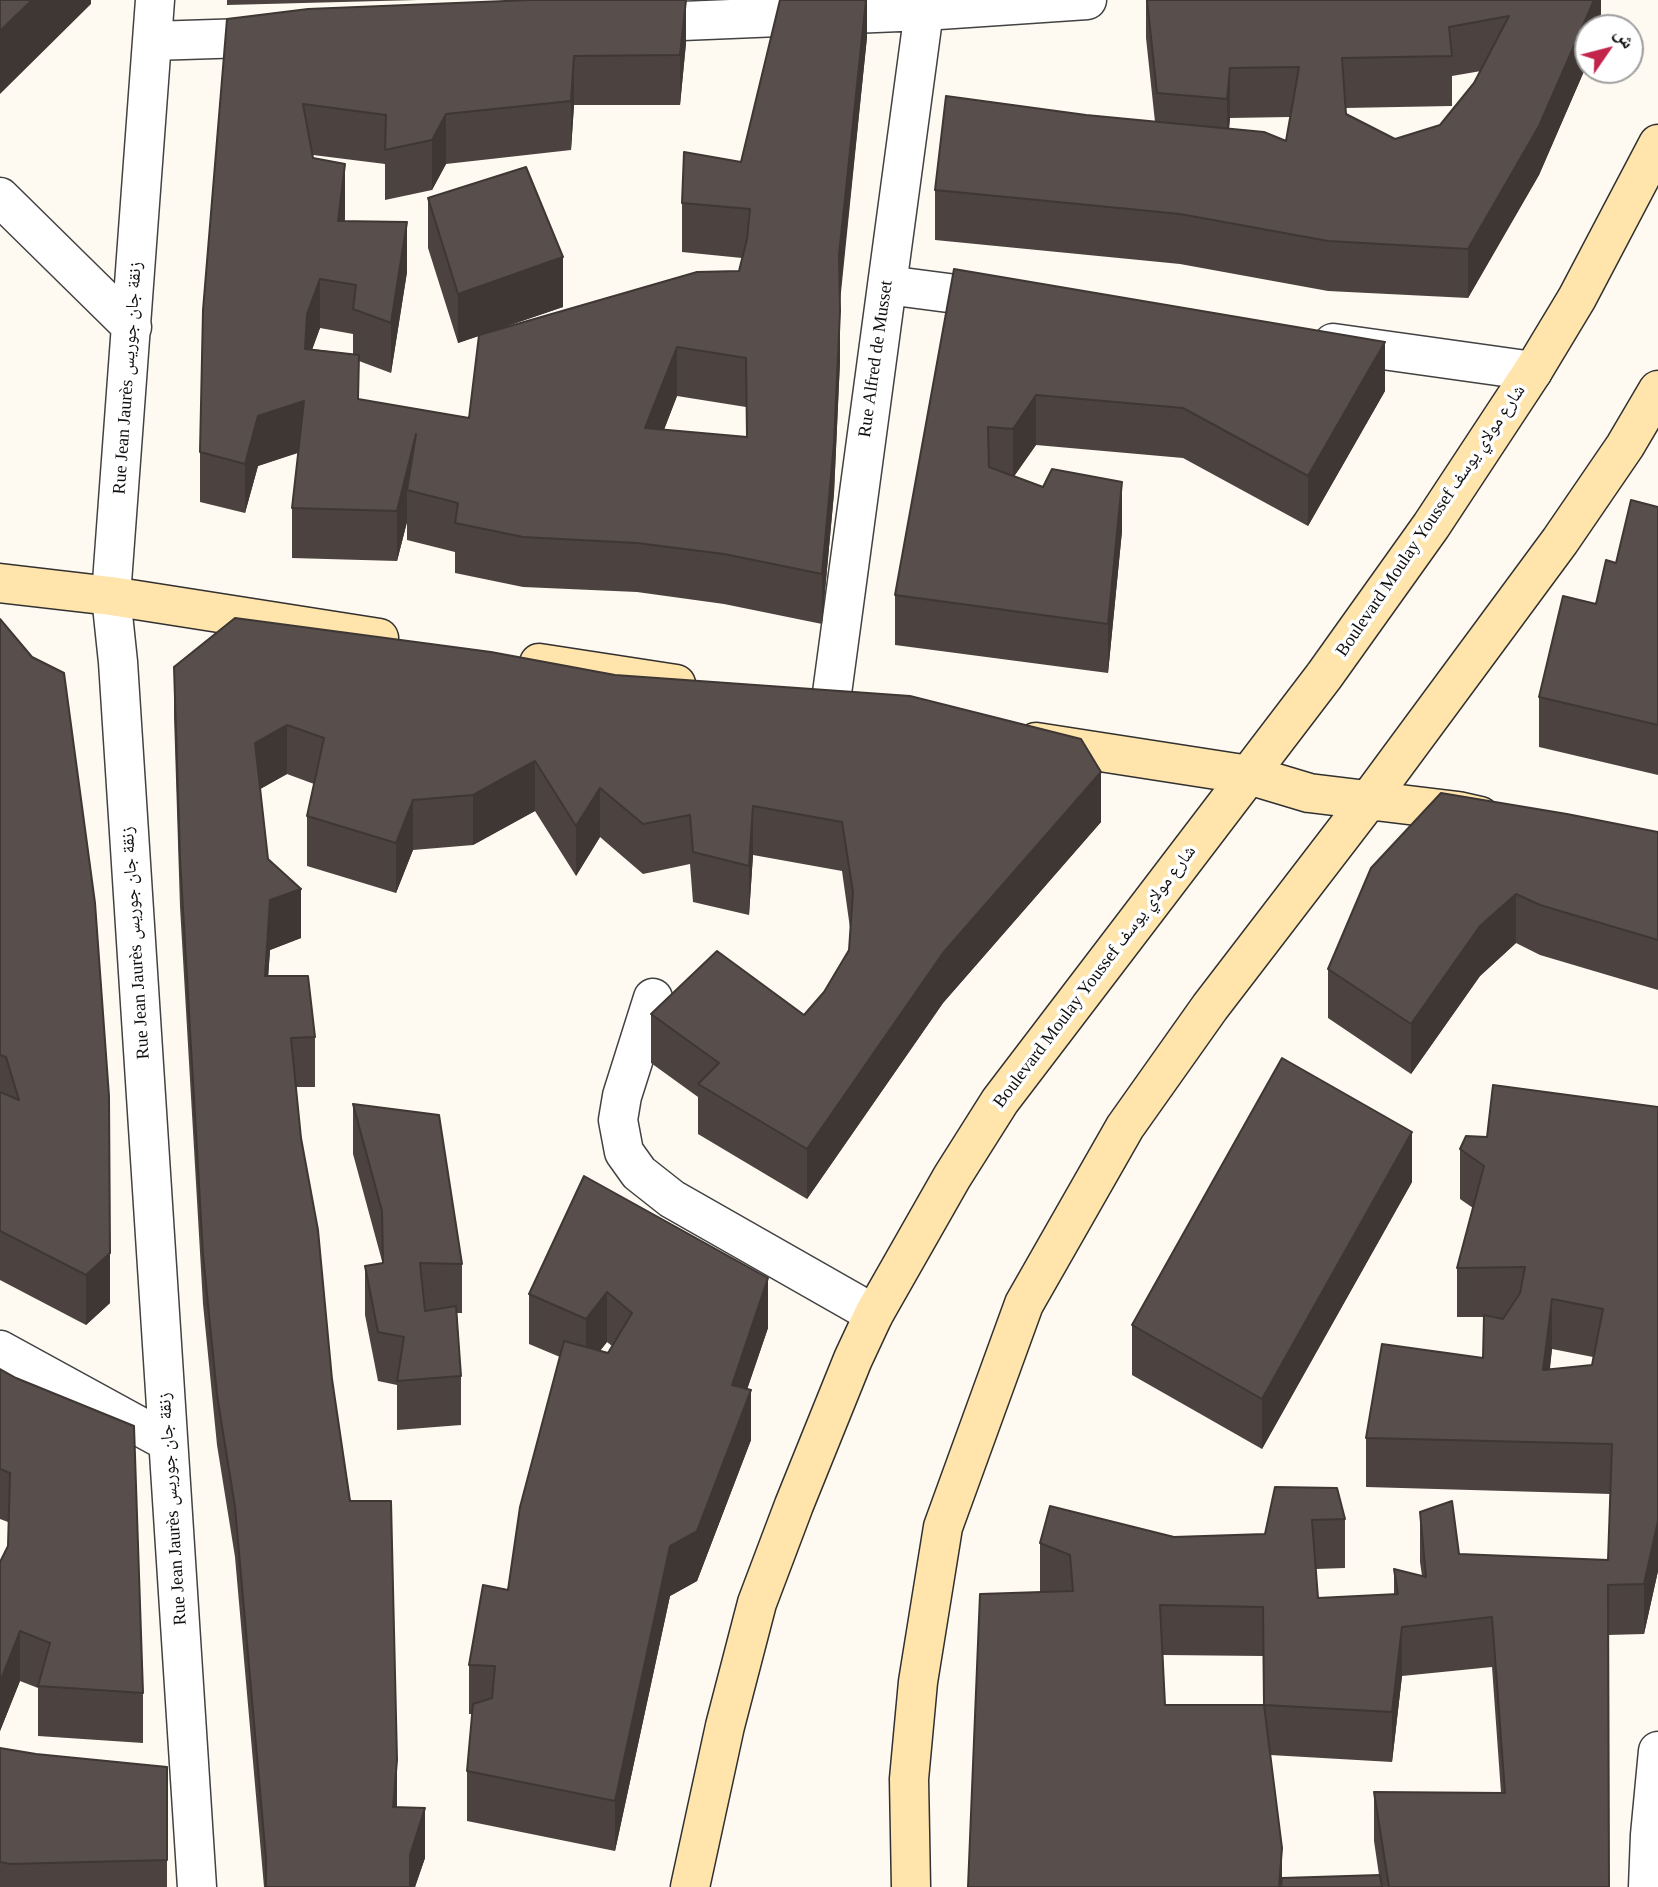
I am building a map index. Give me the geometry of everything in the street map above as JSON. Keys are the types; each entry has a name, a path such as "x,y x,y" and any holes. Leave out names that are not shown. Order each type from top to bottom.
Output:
{"main road":[{"name":"Boulevard Moulay Youssef شارع مولاي يوسف","path":"690,1887 725,1727 757,1603 853,1359 874,1314 952,1177 1000,1101 1324,676 1431,526 1533,371 1577,298 1658,144"},
{"path":"911,1887 909,1779 918,1682 943,1527 1024,1304 1125,1127 1210,1007 1368,801 1560,541 1625,446 1658,390"},
{"path":"0,583 111,596 408,642"},
{"path":"503,657 707,689"},
{"path":"816,705 870,714"},
{"path":"1003,736 1249,775 1309,793 1458,811 1509,822"}],"street":[{"name":"Rue Jean Jaurès زنقة جان جوريس","path":"155,0 111,596 118,662 197,1887"},
{"path":"593,24 924,11 1087,0"},
{"name":"Rue Alfred de Musset","path":"816,705 887,285 924,11"},
{"path":"152,41 317,35"},
{"path":"0,197 132,327"},
{"path":"887,285 1037,304"},
{"path":"1298,338 1533,371"},
{"path":"653,998 622,1096 618,1120 624,1153 639,1173 672,1199 874,1314"},
{"path":"0,1350 168,1442"},
{"path":"1648,1887 1658,1751"},
{"path":"150,1792 191,1799"}],"building":[{"path":"0,0 32,0 0,31"},
{"path":"530,0 686,0 680,55 574,56 571,101 446,114 432,140 385,150 386,115 303,104 313,158 345,164 338,221 407,222 391,323 353,309 356,285 320,279 307,314 305,349 359,355 358,399 469,418 479,335 697,272 739,271 747,239 750,209 682,203 684,152 741,162 780,0 866,0 839,255 840,311 834,443 822,574 724,554 637,543 523,537 455,523 458,503 407,490 416,434 397,511 292,508 304,401 258,416 245,464 200,452 203,310 227,19 308,9","holes":["677,347 746,358 747,437 645,428"]},
{"path":"1147,0 1594,0 1588,14 1574,14 1574,46 1539,126 1468,249 1328,241 1180,214 935,190 946,96 1086,115 1264,132 1286,141 1299,67 1230,68 1227,99 1157,93","holes":["1509,16 1474,83 1440,125 1395,139 1346,114 1342,58 1452,56 1449,27"]},
{"path":"526,167 563,257 458,294 428,198"},
{"path":"954,269 1385,342 1308,476 1183,408 1036,395 1013,429 988,427 989,467 1043,487 1052,469 1122,482 1108,624 895,595"},
{"path":"1631,500 1658,507 1658,725 1539,697 1563,596 1596,604 1606,560 1616,563"},
{"path":"235,618 491,652 615,675 910,696 1081,739 1101,772 943,953 807,1149 698,1084 719,1063 651,1014 717,951 804,1015 824,992 849,950 853,892 842,822 753,806 749,866 693,852 690,815 643,824 600,788 576,826 535,761 473,795 413,800 396,843 307,816 324,738 287,725 255,743 268,859 301,889 270,900 265,976 308,976 315,1037 291,1038 301,1138 318,1230 332,1379 350,1501 391,1501 397,1760 393,1807 425,1808 410,1855 410,1887 266,1887 266,1859 235,1507 217,1395 203,1254 180,858 174,667"},
{"path":"0,619 32,657 64,673 95,903 109,1096 110,1253 86,1275 0,1231 0,1092 19,1100 6,1057 0,1055"},
{"path":"1441,793 1658,832 1658,940 1540,905 1516,894 1480,926 1411,1024 1328,969 1371,868"},
{"path":"1282,1058 1412,1132 1262,1399 1132,1325"},
{"path":"1493,1085 1658,1107 1658,1521 1644,1584 1608,1585 1609,1887 1389,1887 1374,1792 1505,1793 1492,1617 1402,1627 1392,1712 1264,1705 1282,1848 1279,1887 968,1887 980,1594 1073,1591 1070,1555 1040,1543 1050,1506 1174,1537 1265,1534 1275,1487 1337,1488 1345,1519 1312,1520 1318,1598 1398,1594 1394,1569 1426,1577 1420,1512 1452,1501 1459,1554 1608,1560 1612,1444 1366,1438 1382,1344 1483,1358 1484,1315 1503,1319 1520,1293 1525,1267 1457,1268 1484,1166 1460,1149 1466,1136 1487,1137","holes":["1552,1299 1603,1309 1592,1365 1543,1370","1160,1605 1263,1607 1264,1705 1165,1705"]},
{"path":"353,1104 439,1115 462,1264 420,1263 425,1311 456,1306 461,1376 397,1381 404,1337 378,1332 365,1266 383,1263 382,1211"},
{"path":"584,1176 768,1278 732,1385 751,1390 697,1531 670,1546 615,1801 467,1771 473,1704 492,1698 495,1666 469,1665 483,1585 508,1590 520,1507 564,1341 608,1353 632,1313 607,1292 586,1319 529,1294"},
{"path":"0,1369 134,1426 143,1693 38,1686 50,1643 20,1631 0,1682 0,1562 8,1546 10,1473 0,1469"},
{"path":"0,1748 167,1767 167,1860 10,1864 0,1862"},
{"path":"1380,1875 1382,1887 1281,1887 1282,1878"}]}
